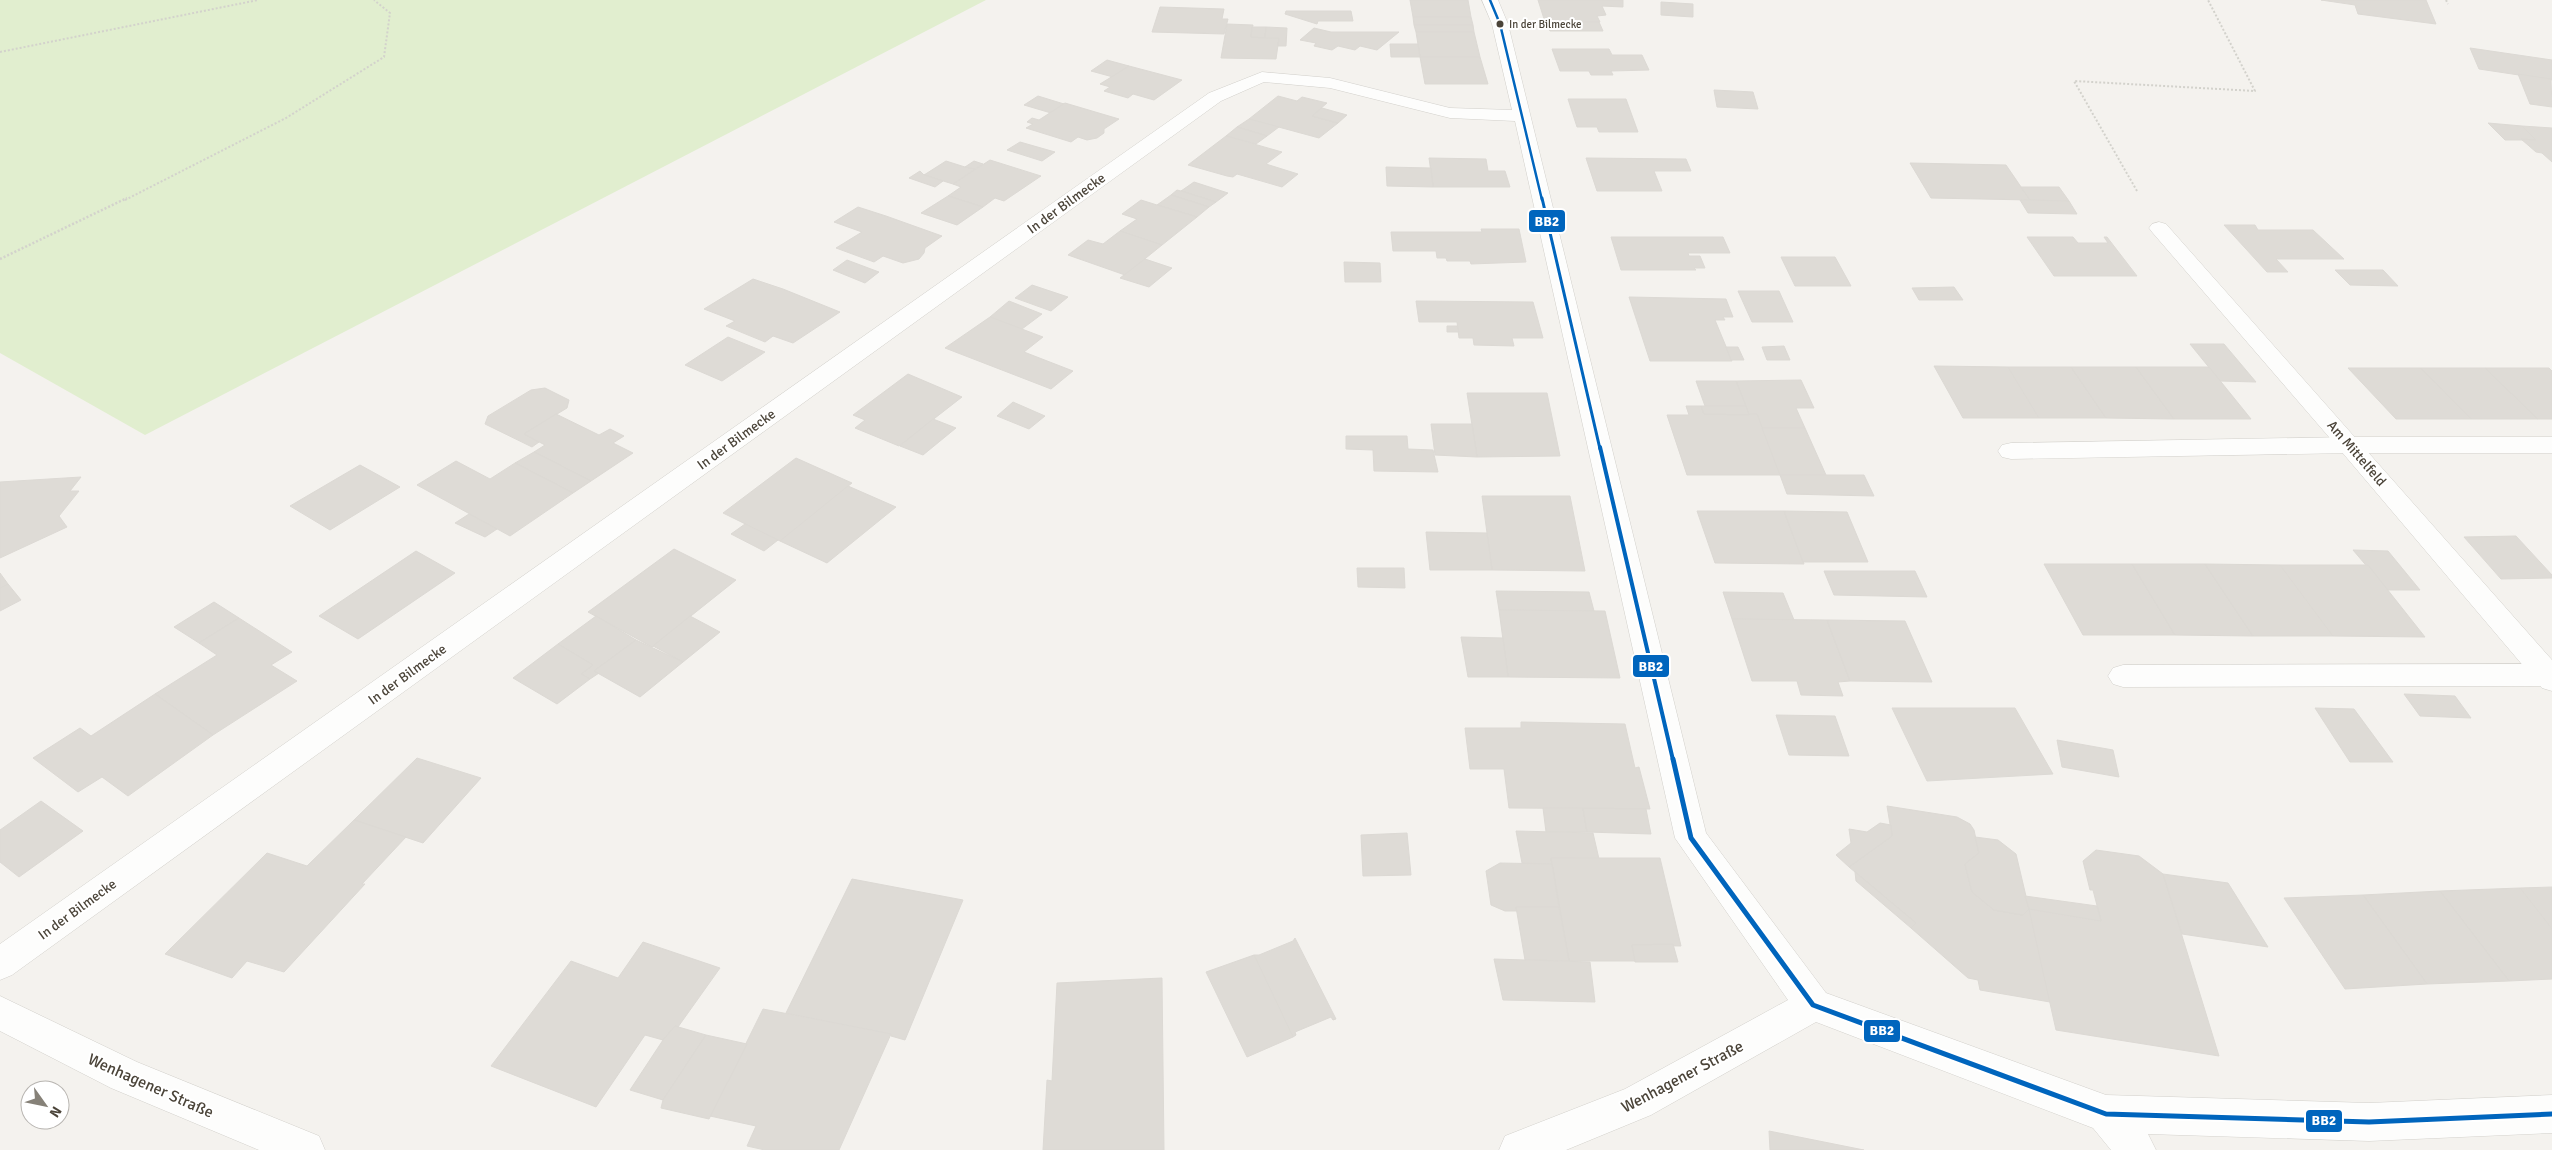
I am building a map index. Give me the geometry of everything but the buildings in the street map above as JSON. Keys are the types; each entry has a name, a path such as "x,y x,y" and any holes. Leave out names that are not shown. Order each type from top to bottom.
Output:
{"street":[{"path":"1490,0 1500,24 1523,116 1691,838 1814,1005 2106,1114 2369,1122 2552,1114"},
{"name":"In der Bilmecke","path":"0,964 1214,97 1262,77 1330,83 1450,113 1523,116"},
{"name":"Am Mittelfeld","path":"2159,228 2551,677"},
{"path":"2011,451 2350,445 2552,445"},
{"path":"2123,676 2551,677"},
{"name":"Wenhagener Straße","path":"1519,1150 1638,1102 1814,1005"},
{"name":"Wenhagener Straße","path":"0,1013 124,1075 305,1150"},
{"path":"2106,1114 2136,1150"}],"path":[{"path":"0,52 258,0"},
{"path":"0,259 168,179 286,118 384,57 390,13 374,0"},
{"path":"2159,228 2074,81 2255,91 2208,0"},
{"path":"2446,0 2448,4"}],"green space":[{"path":"0,0 986,0 145,435 0,353"}],"transit line":[{"name":"BB2","path":"1490,0 1500,24 1523,116 1691,838 1813,1005 2106,1114 2369,1122 2552,1114"}],"place":[{"name":"In der Bilmecke","path":"1500,24"}]}
